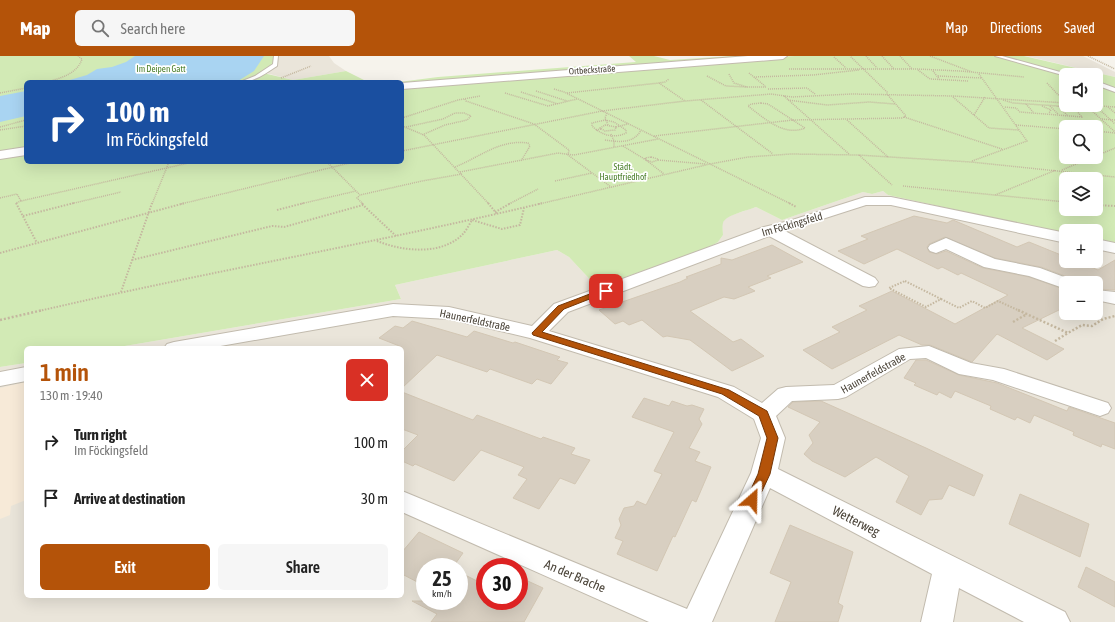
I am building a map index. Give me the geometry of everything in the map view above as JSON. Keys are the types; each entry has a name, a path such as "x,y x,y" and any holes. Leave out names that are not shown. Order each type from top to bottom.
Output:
{"street":[{"name":"Ortbeckstraße","path":"404,86 783,56"},
{"path":"0,155 24,151"},
{"name":"Im Föckingsfeld","path":"536,333 561,308 770,230 793,225 865,200 890,201 1059,237"},
{"path":"770,230 869,282"},
{"path":"936,248 946,243 990,263 1034,272 1059,281"},
{"path":"1103,245 1115,248"},
{"path":"1103,296 1115,298"},
{"name":"Haunerfeldstraße","path":"198,346 270,340 393,310 449,313 536,333 726,392 764,414 786,394 838,392 906,353 929,352 966,369 996,374 1100,408"},
{"path":"0,379 24,374"},
{"path":"696,622 764,474 773,438 764,414"},
{"name":"Wetterweg","path":"764,474 1054,622"},
{"name":"An der Brache","path":"404,502 683,622"},
{"path":"937,622 948,568"}],"lane":[{"path":"246,80 269,70 276,65 276,56"},
{"path":"997,56 1059,72"},
{"path":"1103,86 1115,90"}],"path":[{"path":"51,80 73,72 81,64 82,59 78,56"},
{"path":"850,56 887,92 887,94 906,116 904,117"},
{"path":"866,56 877,69"},
{"path":"882,56 894,69"},
{"path":"900,56 913,69"},
{"path":"930,56 978,74 1004,107 1027,141 971,162"},
{"path":"1088,56 1115,69"},
{"path":"834,57 846,68"},
{"path":"279,79 311,66"},
{"path":"790,69 918,69 1028,78"},
{"path":"754,77 813,76 864,69"},
{"path":"918,69 927,78 968,81"},
{"path":"727,70 734,83 747,87"},
{"path":"746,70 775,95"},
{"path":"933,70 940,80"},
{"path":"702,73 723,87 766,87"},
{"path":"938,76 982,78"},
{"path":"1042,79 1059,96"},
{"path":"659,83 685,101"},
{"path":"0,93 24,88"},
{"path":"549,88 564,92 818,217"},
{"path":"768,89 807,88 816,95"},
{"path":"531,89 569,101"},
{"path":"514,90 558,104"},
{"path":"505,93 548,106 577,99"},
{"path":"404,117 485,94"},
{"path":"404,151 602,111 685,101 775,95 792,97 816,95 887,94 953,96 1059,103"},
{"path":"784,96 849,155"},
{"path":"953,96 989,128 1019,130"},
{"path":"974,115 986,98"},
{"path":"465,99 466,101 534,124 569,150 568,155"},
{"path":"998,99 1013,103 1072,107 1082,116 1020,112 1013,103"},
{"path":"700,100 734,124 736,128 773,155"},
{"path":"788,100 827,105 869,102 896,104"},
{"path":"751,104 768,104 805,128 802,130 784,130 772,122 748,106 751,104"},
{"path":"1026,104 1033,113"},
{"path":"1037,105 1051,110 1050,113 1046,114"},
{"path":"1050,106 1058,115"},
{"path":"1058,106 1068,116"},
{"path":"1103,106 1115,107"},
{"path":"1108,106 1115,113"},
{"path":"1004,107 1016,108"},
{"path":"1093,112 1115,133"},
{"path":"1102,112 1115,124"},
{"path":"405,127 443,119 455,113 464,113 471,116 471,118 467,120 446,124 422,135"},
{"path":"607,113 605,115 608,125"},
{"path":"654,136 736,128 793,120 846,120 904,117 1003,150"},
{"path":"1101,119 1115,120"},
{"path":"606,120 621,126 626,130 626,133 620,136 612,136 596,130 592,126 593,122 606,120"},
{"path":"846,120 888,157"},
{"path":"0,128 24,121"},
{"path":"601,129 602,126 608,125 616,127 629,124"},
{"path":"1016,125 1059,128"},
{"path":"0,128 24,126"},
{"path":"405,127 422,135 432,144 461,173 497,214"},
{"path":"596,130 615,130 616,127"},
{"path":"610,130 614,141 614,147"},
{"path":"605,140 625,141 634,139 639,136 641,130"},
{"path":"1103,132 1115,133"},
{"path":"360,195 558,153 574,155 658,139"},
{"path":"455,168 469,163 492,147 513,142 528,143 530,146 521,160"},
{"path":"623,146 646,160 664,175"},
{"path":"1103,153 1115,148"},
{"path":"568,155 612,188"},
{"path":"0,320 121,292 472,220 710,164 773,155 858,155 971,162 1062,170 1115,177"},
{"path":"858,155 892,185"},
{"path":"646,160 646,158 651,157 658,160 710,164"},
{"path":"646,160 652,162 658,160"},
{"path":"121,292 168,164"},
{"path":"37,243 16,203 183,164"},
{"path":"329,164 360,195"},
{"path":"0,253 150,212 345,164"},
{"path":"1062,170 1076,164"},
{"path":"993,196 1056,170"},
{"path":"555,181 592,172"},
{"path":"900,186 1059,201"},
{"path":"495,212 538,189"},
{"path":"277,210 356,191"},
{"path":"23,216 121,192"},
{"path":"0,198 16,194 21,201"},
{"path":"360,195 357,198 363,205 397,236"},
{"path":"132,260 272,226 284,227 363,205"},
{"path":"1103,205 1115,206"},
{"path":"472,220 502,229 520,225 524,208"},
{"path":"376,240 398,248 434,247 458,239 467,230 472,220"},
{"path":"941,299 926,307 889,288 905,281 941,299 959,308 972,301 985,308 998,301 1068,333"},
{"path":"1013,322 1026,314"},
{"path":"1055,342 1082,325 1092,326 1103,319 1115,316"}],"shaded area":[{"path":"278,56 329,56 334,63 346,71 293,80 266,73 277,65"},
{"path":"1026,56 1083,56 1115,72 1115,77 1103,74 1103,68 1077,68"},
{"path":"883,191 888,195 1059,232 1059,268 1103,268 1103,241 1115,244 1115,622 0,622 0,367 24,363 24,598 404,598 404,346 125,346 401,299 395,285 557,250 569,257 597,287 707,248 718,242 723,235 722,224 729,216 756,207 782,220 863,192 872,194"},
{"path":"24,382 24,501 11,506 10,515 0,519 0,388"}],"green space":[{"path":"0,56 273,56 275,60 273,65 263,73 293,80 24,80 24,149 0,154"},
{"name":"Städt. Hauptfriedhof","path":"629,56 654,56 670,60 734,56 1024,56 1076,68 1059,68 1059,112 1103,112 1103,74 1115,77 1115,244 1103,241 1103,224 1059,224 1059,232 888,195 883,191 872,194 863,192 782,220 756,207 738,213 725,220 723,224 723,235 718,242 708,248 597,287 569,257 557,250 395,285 401,299 125,346 24,346 24,363 0,367 0,157 24,152 24,164 404,164 404,81 438,77 636,62"},
{"path":"346,71 364,80 293,80"}],"water":[{"name":"Im Deipen Gatt","path":"135,56 264,56 254,71 240,80 70,80 87,75 97,69 112,67 126,62"},
{"path":"24,91 24,116 0,122 0,96"}],"building":[{"path":"914,216 947,223 953,220 1017,247 1029,242 1059,254 1059,268 1093,268 1098,270 1115,260 1115,290 1103,289 1103,276 1065,276 1041,267 995,258 945,237 929,244 927,247 929,252 937,254 946,251 983,268 1029,277 1059,288 1059,310 1022,328 1064,349 1047,360 997,334 972,362 930,345 922,345 899,335 832,369 803,350 840,332 832,327 867,310 859,306 892,291 955,324 1008,295 961,273 958,275 942,267 938,269 897,249 864,264 838,251 868,239 861,236"},
{"path":"772,245 803,262 767,276 771,278 748,287 755,291 734,299 724,297 690,311 733,342 741,339 764,356 732,371 690,340 667,336 663,337 642,320 629,325 623,321 615,324 599,310 680,282 688,278 686,277 721,264 721,258 732,260"},
{"path":"412,321 467,337 474,331 513,343 515,342 560,357 557,360 568,363 551,384 537,379 532,384 490,369 487,372 437,355 404,386 404,346 399,346 379,338 395,326 403,328"},
{"path":"916,360 926,360 959,375 997,383 1067,411 1069,407 1115,423 1115,449 1102,444 1101,447 1073,435 1074,432 1034,415 1030,423 1017,417 1015,420 990,409 991,406 955,391 951,398 939,392 937,395 914,385 916,383 904,378"},
{"path":"404,393 473,420 477,415 541,439 543,437 575,448 571,454 590,460 575,484 560,478 539,509 513,498 527,479 518,475 524,467 481,450 454,481 415,464 413,466 404,462 404,449 418,435 404,430"},
{"path":"644,398 669,406 672,401 687,406 692,405 704,409 699,419 702,424 689,448 700,452 695,461 711,467 696,502 692,500 657,571 617,554 623,541 615,538 621,525 619,519 624,508 634,506 637,501 646,505 662,474 654,471 674,432 632,417"},
{"path":"821,401 983,475 974,496 949,485 942,499 929,500 921,515 896,502 909,476 876,457 845,477 812,461 804,454 813,443 809,435 820,422 788,407 793,402"},
{"path":"1020,494 1089,524 1080,557 1009,524"},
{"path":"790,525 853,552 838,603 843,606 838,622 775,622 791,582 770,573"},
{"path":"419,532 463,553 459,558 416,558 416,581 404,575 404,550"},
{"path":"1086,567 1115,582 1115,607 1078,587"},
{"path":"468,576 476,580 476,610 528,610 528,581 543,588 524,622 431,622 437,614 429,610 468,610"}],"route":[{"path":"606,291 561,308 536,333 726,392 764,414 773,438 764,474 752,500"}]}
